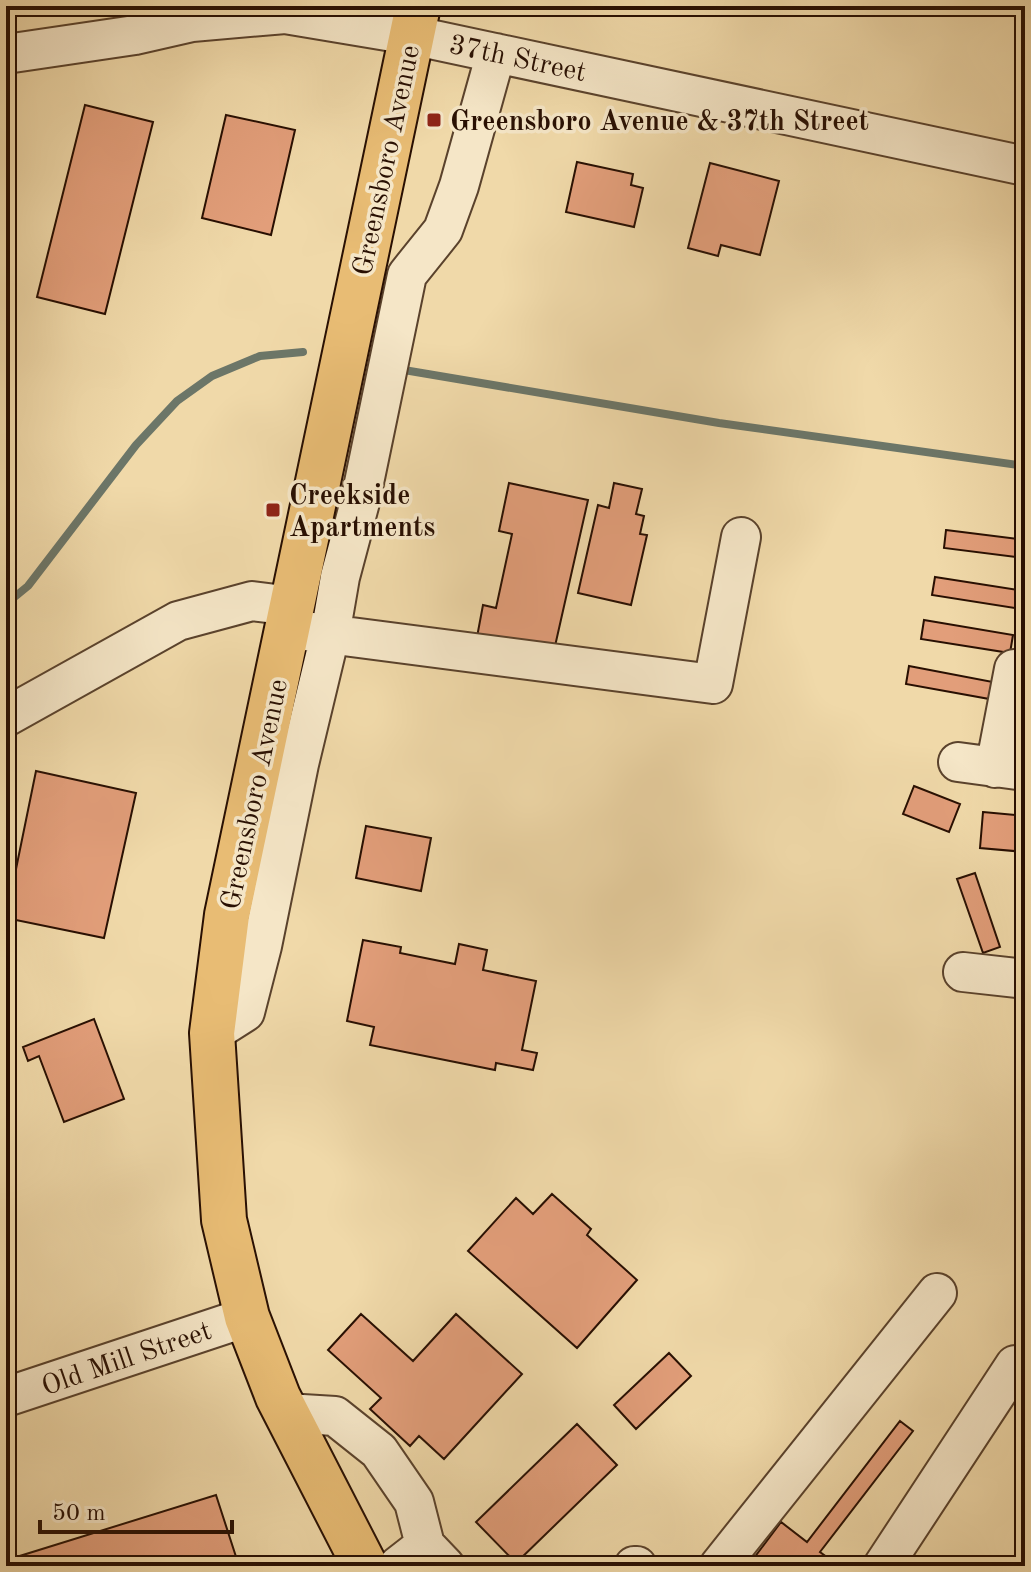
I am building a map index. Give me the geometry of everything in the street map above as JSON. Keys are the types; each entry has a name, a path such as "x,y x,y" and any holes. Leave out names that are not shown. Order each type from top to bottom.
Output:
{"main road":[{"name":"Greensboro Avenue","path":"365,1566 286,1413 247,1317 224,1220 212,1033 227,915 414,20"}],"street":[{"name":"37th Street","path":"6,54 133,20 192,22 217,13 414,20 496,53 1025,166"},
{"path":"212,1033 245,1012 330,635 340,577 360,502 407,275 443,230 459,186 496,53"},
{"path":"6,717 178,621 252,601 330,635 713,684 741,537"},
{"path":"958,762 1010,770 1014,669"},
{"path":"963,972 1025,979"},
{"path":"719,1566 937,1293"},
{"name":"Old Mill Street","path":"6,1397 247,1317"},
{"path":"883,1566 1015,1365"},
{"path":"286,1413 335,1416 379,1451 414,1502 423,1559"}],"path":[{"path":"6,11 39,6"}],"building":[{"path":"85,105 153,122 105,314 37,297"},
{"path":"226,115 295,130 271,235 202,218"},
{"path":"577,162 633,174 631,185 643,188 634,227 566,212"},
{"path":"710,163 779,181 760,255 721,245 718,256 688,248"},
{"path":"509,483 588,500 553,655 477,637 483,605 496,608 512,534 499,531"},
{"path":"614,483 642,489 636,514 644,516 640,534 647,535 631,605 578,593 598,505 609,508"},
{"path":"946,530 1025,540 1025,558 944,548"},
{"path":"935,577 1024,591 1021,609 932,595"},
{"path":"924,620 1013,635 1010,653 921,639"},
{"path":"909,666 998,683 995,700 906,684"},
{"path":"36,771 136,793 104,938 6,918"},
{"path":"914,786 960,804 949,832 903,814"},
{"path":"983,812 1025,816 1025,852 980,848"},
{"path":"366,826 431,838 421,891 356,878"},
{"path":"975,873 1000,947 983,953 957,879"},
{"path":"363,940 401,947 400,953 455,964 459,944 487,950 483,970 536,981 522,1050 537,1053 533,1070 496,1063 495,1070 370,1045 374,1027 347,1021"},
{"path":"94,1019 124,1099 64,1122 39,1056 28,1061 23,1047"},
{"path":"552,1194 591,1229 587,1235 637,1280 577,1348 468,1251 516,1198 533,1214"},
{"path":"361,1314 413,1361 456,1314 522,1374 444,1459 419,1436 410,1446 370,1409 381,1398 328,1350"},
{"path":"669,1353 691,1376 636,1429 614,1405"},
{"path":"900,1421 913,1431 820,1552 839,1566 748,1566 781,1522 807,1542"},
{"path":"577,1424 617,1465 516,1563 476,1522"},
{"path":"216,1495 239,1566 12,1566 10,1559"}],"waterway":[{"path":"6,604 28,586 136,445 177,401 212,376 260,356 303,352"},
{"path":"398,369 719,423 1025,466"}],"place":[{"name":"Greensboro Avenue & 37th Street","path":"434,120"},
{"name":"Creekside Apartments","path":"273,510"}]}
